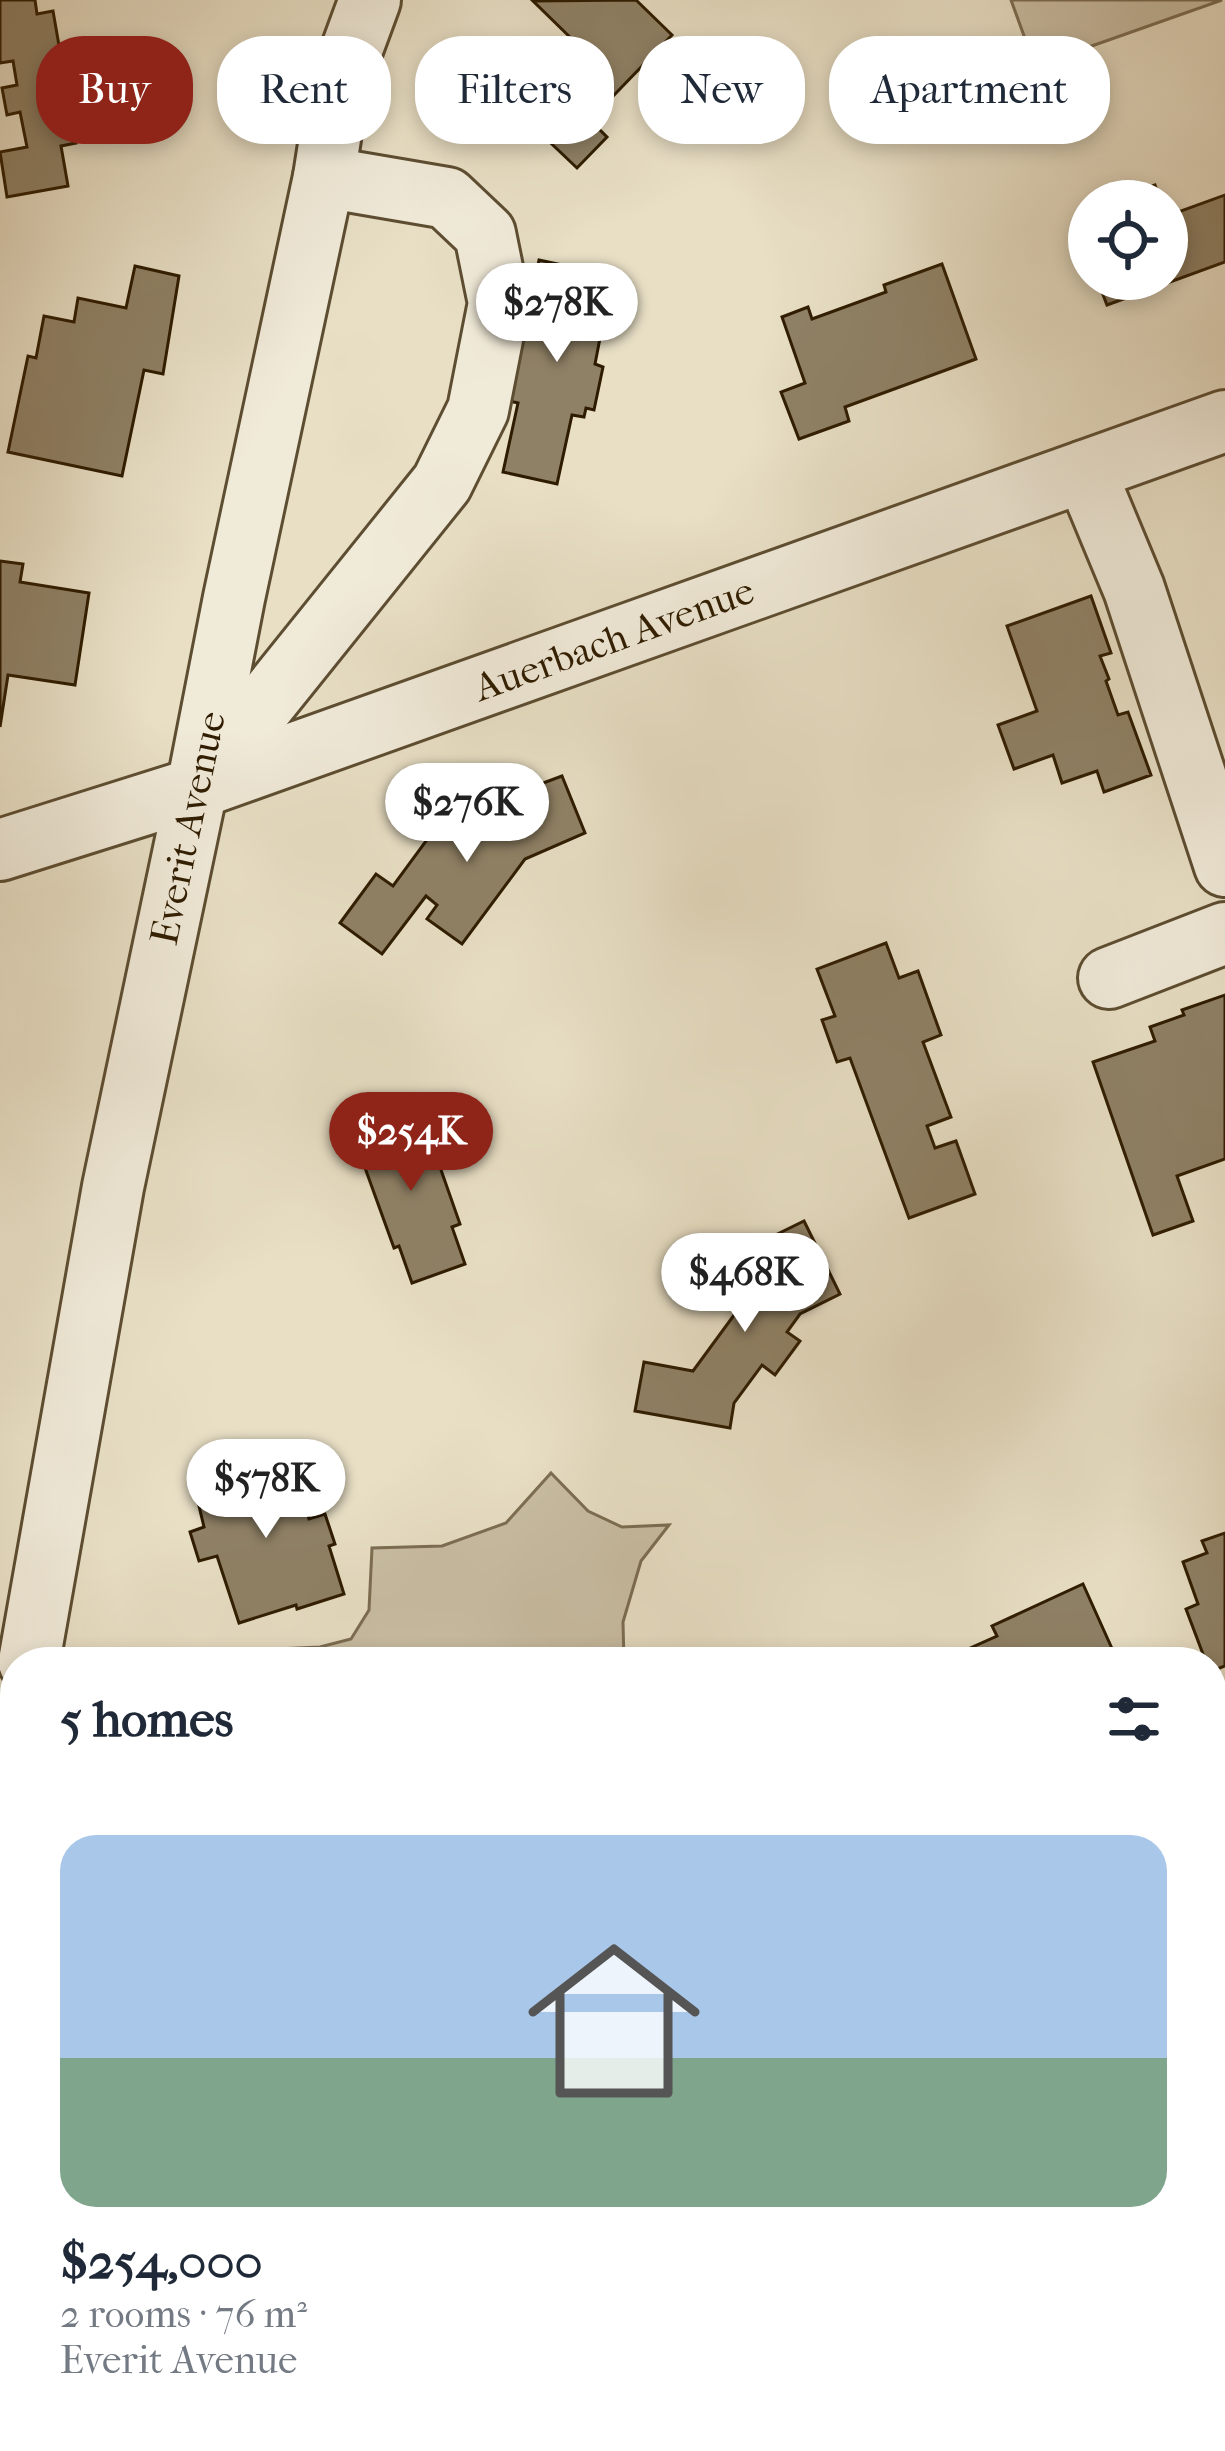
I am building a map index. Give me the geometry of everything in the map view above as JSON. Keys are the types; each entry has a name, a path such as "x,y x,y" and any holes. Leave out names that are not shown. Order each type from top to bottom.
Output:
{"street":[{"name":"Everit Avenue","path":"31,1647 113,1187 324,177 338,87 370,0"},
{"path":"197,788 442,483 478,410 499,303 485,234 447,198 324,177"},
{"name":"Auerbach Avenue","path":"0,850 197,788 1225,421"},
{"path":"1085,471 1134,590 1225,866"},
{"path":"1109,978 1225,932"}],"shaded area":[{"path":"1011,0 1222,0 1110,40 1024,36"},
{"path":"551,1473 588,1511 622,1527 669,1525 641,1561 623,1622 624,1647 320,1647 351,1639 369,1610 372,1548 442,1546 506,1523"}],"building":[{"path":"0,0 35,0 37,14 53,11 57,36 36,36 36,144 71,144 61,146 68,186 7,197 0,152 27,147 20,112 7,115 2,88 17,85 13,61 0,63"},
{"path":"636,0 672,35 638,36 638,70 614,95 614,36 569,36 533,1"},
{"path":"552,144 600,144 577,168"},
{"path":"1225,195 1225,262 1188,275 1188,208"},
{"path":"539,260 613,276 612,283 620,285 611,329 602,328 595,364 603,367 594,410 586,408 584,417 572,415 557,484 503,472 518,403 509,401"},
{"path":"942,264 976,359 845,407 849,421 799,439 781,392 805,383 782,317 808,307 812,319 886,292 884,285"},
{"path":"135,266 179,276 163,374 144,370 122,476 8,452 28,356 36,358 44,316 74,322 78,298 126,308"},
{"path":"0,561 23,564 20,582 89,593 75,685 8,675 0,727"},
{"path":"1091,596 1111,653 1100,656 1106,681 1118,715 1128,712 1151,775 1104,792 1097,771 1062,783 1053,755 1014,769 998,725 1037,711 1007,626"},
{"path":"562,776 585,833 525,859 462,944 427,919 437,905 426,896 382,954 340,923 376,874 393,886 437,826 450,835 471,810"},
{"path":"886,943 899,978 918,971 941,1035 923,1042 951,1117 927,1126 935,1148 956,1141 975,1194 909,1218 850,1058 837,1062 822,1020 835,1016 817,969"},
{"path":"1225,995 1225,1159 1177,1176 1193,1221 1153,1235 1093,1062 1155,1041 1150,1027"},
{"path":"408,1104 425,1153 434,1150 460,1224 452,1227 465,1264 412,1283 364,1165 369,1163 355,1123"},
{"path":"804,1221 840,1294 800,1314 787,1332 800,1341 775,1375 762,1365 734,1403 730,1428 635,1411 644,1362 693,1371 762,1277 747,1249"},
{"path":"288,1455 309,1519 325,1514 344,1594 239,1623 217,1556 199,1561 190,1532 204,1527 194,1485"},
{"path":"1225,1533 1225,1647 1200,1647 1186,1609 1198,1604 1183,1562 1207,1553 1202,1541"},
{"path":"1083,1584 1111,1647 972,1647 997,1636 992,1626"}]}
